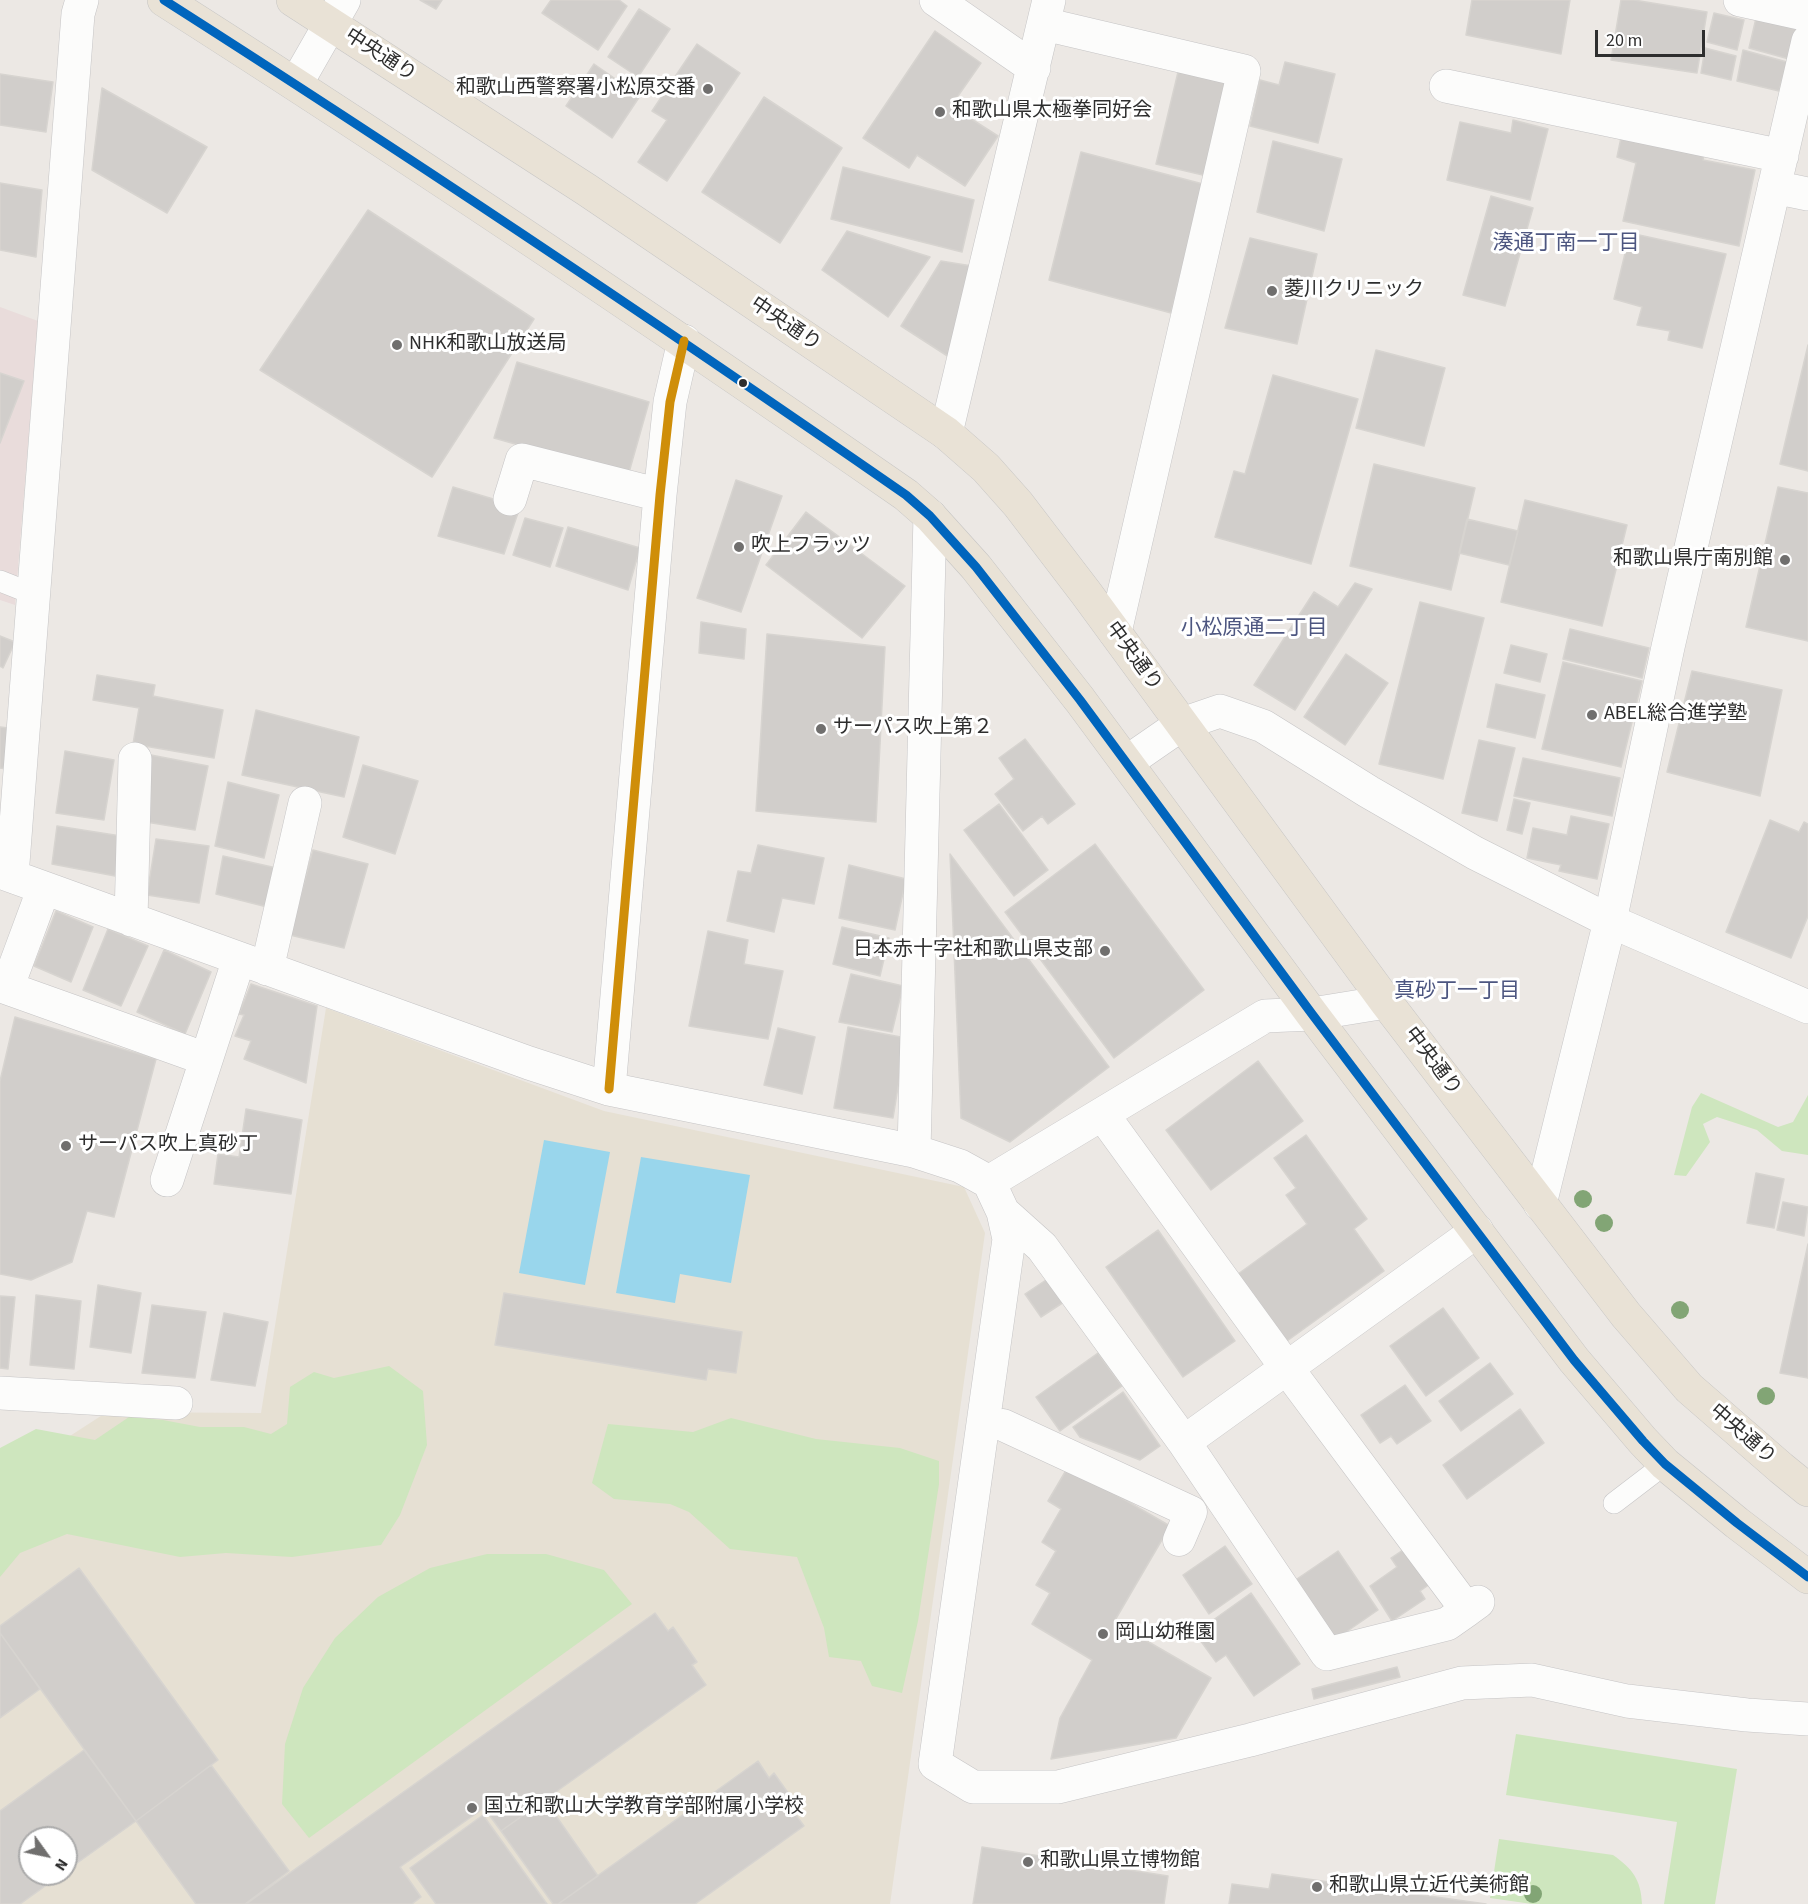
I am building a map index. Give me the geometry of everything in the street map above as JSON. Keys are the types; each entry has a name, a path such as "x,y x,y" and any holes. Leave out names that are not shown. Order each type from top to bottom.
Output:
{"highway":[{"path":"164,0 296,84 684,341 906,495 930,516 976,567 1126,762 1312,1014 1574,1360 1665,1464 1808,1577"},
{"name":"中央通り","path":"293,0 338,12 597,197 946,433 986,468 1018,504 1115,632 1386,1002 1626,1315 1689,1388 1808,1490"}],"street":[{"path":"82,0 78,14 33,594 6,874 529,1063 609,1089 914,1151 960,1166 989,1182 1003,1212 1010,1239 935,1764 973,1787 1058,1787 1250,1740 1462,1683 1532,1680 1627,1701 1744,1706 1808,1719"},
{"path":"936,0 1034,68"},
{"path":"1740,0 1808,15"},
{"path":"296,84 338,12"},
{"path":"946,433 1046,12 1245,71 1115,632"},
{"path":"1540,1204 1610,921 1668,647 1808,41"},
{"path":"1446,86 1782,156"},
{"path":"1774,187 1808,194"},
{"path":"609,1089 660,495 670,402 684,341"},
{"path":"510,499 522,460 660,495"},
{"path":"914,1151 930,516"},
{"path":"1126,762 1182,724 1220,711 1263,726 1369,792 1475,853 1610,921 1808,1007"},
{"path":"131,920 135,759"},
{"path":"167,1180 207,1059 253,964 305,803"},
{"path":"44,888 7,988 207,1059"},
{"path":"989,1182 1265,1016 1312,1014 1386,1002"},
{"path":"1003,1212 1042,1247 1184,1442 1327,1654 1448,1624 1473,1606 1286,1367 1103,1115"},
{"path":"1184,1442 1477,1232"},
{"path":"0,1393 176,1403"},
{"path":"1003,1425 1191,1512 1179,1540"}],"lane":[{"path":"0,581 33,594"},
{"path":"1614,1503 1665,1464"}],"shaded area":[{"path":"0,307 38,321 15,605 0,600"},
{"path":"326,1008 604,1111 964,1187 985,1233 890,1904 0,1904 0,1463 39,1456 107,1412 261,1413"}],"green space":[{"path":"1701,1093 1778,1127 1793,1122 1808,1095 1808,1155 1782,1151 1757,1130 1717,1117 1703,1124 1710,1142 1686,1176 1674,1175 1692,1107"},
{"path":"389,1366 423,1391 427,1445 400,1515 381,1545 292,1557 226,1553 180,1557 67,1534 20,1553 0,1577 0,1448 36,1429 95,1440 129,1417 200,1427 244,1427 271,1434 287,1424 290,1387 314,1372 334,1378"},
{"path":"731,1418 816,1439 900,1448 939,1461 939,1484 918,1621 902,1693 872,1686 861,1661 829,1657 824,1628 797,1557 730,1549 689,1512 670,1504 614,1499 592,1483 608,1424 693,1432"},
{"path":"487,1554 546,1554 604,1570 632,1604 309,1838 282,1804 285,1744 303,1688 335,1638 378,1597 430,1568"},
{"path":"1516,1734 1737,1769 1715,1904 1664,1904 1677,1822 1506,1795"},
{"path":"1499,1839 1613,1855 1635,1876 1640,1888 1642,1904 1532,1904 1490,1898"}],"water":[{"path":"544,1140 610,1152 585,1285 519,1273"},
{"path":"641,1157 750,1175 731,1283 680,1274 675,1303 616,1293"}],"building":[{"path":"420,0 442,0 436,9"},
{"path":"551,0 619,0 627,6 598,50 542,13"},
{"path":"1472,0 1570,0 1561,54 1466,35"},
{"path":"1621,0 1707,12 1697,73 1611,60"},
{"path":"639,9 670,29 638,77 608,57"},
{"path":"1714,13 1744,20 1737,50 1707,42"},
{"path":"1757,14 1798,23 1789,59 1749,48"},
{"path":"935,31 981,63 951,106 998,136 965,186 917,155 909,168 863,138"},
{"path":"697,44 740,73 667,181 638,162 667,120 652,111"},
{"path":"1705,48 1736,56 1731,80 1701,73"},
{"path":"1743,50 1787,62 1779,91 1737,81"},
{"path":"1285,62 1335,74 1318,143 1250,126 1260,80 1279,85"},
{"path":"594,64 640,96 612,138 566,106"},
{"path":"1179,68 1230,81 1207,176 1156,164"},
{"path":"0,74 53,82 46,132 0,125"},
{"path":"102,88 207,147 167,213 92,170"},
{"path":"764,97 842,148 780,243 702,192"},
{"path":"1513,120 1548,129 1530,200 1447,180 1460,122 1511,133"},
{"path":"1622,133 1705,151 1703,160 1755,170 1739,246 1623,221 1636,163 1617,157"},
{"path":"1273,141 1342,159 1324,231 1257,212"},
{"path":"1081,152 1203,184 1171,313 1049,280"},
{"path":"843,167 974,200 962,252 831,219"},
{"path":"0,183 42,190 36,257 0,250"},
{"path":"1491,196 1533,208 1505,306 1463,295"},
{"name":"NHK和歌山放送局","path":"368,210 534,319 432,477 260,370"},
{"path":"847,231 930,257 888,317 822,270"},
{"path":"1630,233 1726,254 1702,348 1668,340 1670,331 1637,325 1642,307 1614,299"},
{"name":"菱川クリニック","path":"1250,238 1317,254 1297,344 1225,328"},
{"path":"941,261 972,266 949,357 901,326"},
{"path":"1808,345 1808,471 1780,464"},
{"path":"1376,350 1445,368 1424,446 1356,428"},
{"path":"517,362 649,402 628,476 494,438"},
{"path":"0,373 24,381 0,443"},
{"path":"1273,375 1358,399 1311,564 1215,537 1234,471 1245,474"},
{"path":"1374,464 1475,488 1451,590 1350,566"},
{"name":"吹上フラッツ","path":"736,480 782,496 741,612 697,598"},
{"path":"453,487 520,507 504,554 438,536"},
{"name":"和歌山県庁南別館","path":"1778,487 1808,493 1808,641 1746,627"},
{"path":"1525,500 1627,525 1602,626 1501,602"},
{"path":"806,512 905,586 862,638 766,565"},
{"path":"525,518 563,528 550,567 513,555"},
{"path":"1467,519 1518,531 1509,565 1459,553"},
{"path":"568,527 640,548 628,590 556,566"},
{"path":"1355,583 1372,589 1295,710 1254,685 1314,592 1338,607"},
{"path":"1420,602 1484,618 1443,779 1379,764"},
{"path":"701,622 746,629 744,659 699,653"},
{"path":"1570,629 1649,648 1642,678 1563,659"},
{"name":"サーパス吹上第２","path":"767,634 885,647 876,822 756,811"},
{"path":"0,636 15,642 3,668 0,666"},
{"path":"1511,645 1547,654 1540,682 1504,673"},
{"path":"1346,654 1388,683 1345,745 1304,717"},
{"name":"ABEL総合進学塾","path":"1563,662 1642,681 1621,767 1542,749"},
{"path":"1692,671 1782,690 1760,796 1667,772"},
{"path":"97,675 155,685 153,696 223,710 214,758 133,744 139,708 93,700"},
{"path":"1496,684 1545,695 1535,738 1487,727"},
{"path":"256,710 359,737 344,797 242,775"},
{"path":"0,727 9,728 6,769 0,768"},
{"path":"1025,739 1075,804 1048,824 1042,816 1023,831 995,794 1014,779 999,758"},
{"path":"1479,740 1515,748 1497,821 1462,813"},
{"path":"65,751 114,760 104,820 56,813"},
{"path":"151,755 208,766 195,830 140,821"},
{"path":"1523,758 1620,778 1612,816 1514,796"},
{"path":"363,765 418,781 395,854 343,837"},
{"path":"228,782 279,795 264,858 215,846"},
{"path":"1514,799 1530,803 1522,834 1507,830"},
{"path":"999,804 1048,870 1014,896 964,830"},
{"path":"1571,816 1609,824 1597,879 1559,871 1561,865 1527,858 1533,828 1567,835"},
{"path":"1770,820 1799,832 1804,822 1808,824 1808,916 1791,958 1726,932"},
{"path":"57,826 121,836 115,876 52,864"},
{"path":"156,839 209,846 199,903 147,895"},
{"name":"日本赤十字社和歌山県支部","path":"1095,844 1204,990 1114,1058 1005,912"},
{"path":"758,845 824,858 814,904 782,898 774,932 727,921 738,871 751,873"},
{"path":"313,850 368,864 344,948 290,935"},
{"path":"950,854 1109,1067 1010,1142 961,1118"},
{"path":"223,856 281,869 271,908 216,894"},
{"path":"849,865 906,879 895,930 839,918"},
{"path":"56,911 93,927 71,982 34,966"},
{"path":"842,927 889,938 880,976 833,964"},
{"path":"108,929 148,946 121,1006 83,990"},
{"path":"708,931 748,940 744,964 783,971 768,1039 689,1026"},
{"path":"164,950 211,972 185,1034 137,1012"},
{"path":"851,974 903,986 892,1032 839,1022"},
{"path":"251,984 317,1006 306,1083 244,1059 251,1041 235,1036 244,1015 239,1014"},
{"name":"サーパス吹上真砂丁","path":"15,1017 156,1059 114,1217 87,1211 72,1262 31,1280 0,1274 0,1081"},
{"path":"848,1027 906,1038 893,1118 834,1108"},
{"path":"778,1028 815,1037 802,1094 764,1085"},
{"path":"1258,1061 1303,1121 1211,1190 1166,1130"},
{"path":"246,1109 302,1120 291,1194 214,1184 218,1154 239,1157"},
{"path":"1306,1135 1367,1219 1354,1229 1384,1271 1287,1341 1238,1274 1307,1224 1286,1195 1296,1188 1274,1158"},
{"path":"1756,1173 1784,1179 1774,1228 1747,1223"},
{"path":"1783,1202 1808,1207 1804,1236 1777,1230"},
{"path":"1158,1230 1235,1341 1183,1377 1106,1267"},
{"path":"1808,1244 1808,1378 1780,1373"},
{"path":"1052,1276 1067,1300 1041,1317 1025,1294"},
{"path":"98,1285 141,1293 131,1353 90,1347"},
{"path":"504,1293 742,1332 736,1373 708,1369 706,1380 495,1345"},
{"path":"36,1295 81,1301 74,1369 30,1365"},
{"path":"0,1296 15,1297 8,1369 0,1368"},
{"path":"152,1305 206,1312 195,1378 142,1373"},
{"path":"1443,1308 1479,1358 1426,1396 1390,1346"},
{"path":"224,1313 268,1322 255,1386 211,1380"},
{"path":"1098,1353 1122,1386 1060,1431 1036,1397"},
{"path":"1490,1363 1513,1394 1461,1431 1439,1401"},
{"path":"1405,1385 1431,1421 1397,1444 1391,1436 1380,1443 1361,1415"},
{"path":"1123,1392 1160,1446 1140,1460 1080,1437 1073,1427"},
{"path":"1520,1409 1544,1443 1467,1499 1443,1465"},
{"path":"1068,1467 1170,1526 1114,1622 1211,1678 1176,1738 1051,1759 1060,1718 1092,1660 1032,1624 1050,1593 1036,1585 1056,1551 1042,1542 1061,1509 1048,1501"},
{"path":"1225,1546 1252,1584 1209,1614 1183,1575"},
{"path":"1406,1548 1430,1584 1420,1591 1425,1599 1392,1621 1370,1586 1397,1567 1391,1558"},
{"path":"1338,1551 1378,1610 1333,1641 1294,1581"},
{"path":"79,1568 218,1760 136,1821 0,1633 0,1626"},
{"path":"1251,1593 1300,1664 1254,1696 1226,1655 1216,1662 1195,1633"},
{"path":"655,1613 668,1631 673,1627 697,1662 692,1665 706,1685 501,1831 484,1808 400,1867 421,1897 412,1904 246,1904"},
{"path":"0,1633 40,1689 0,1718"},
{"path":"1397,1667 1400,1677 1314,1699 1312,1689"},
{"path":"84,1750 136,1821 78,1862 78,1826 18,1826 18,1886 45,1886 20,1904 0,1904 0,1811"},
{"path":"758,1761 769,1778 774,1773 798,1807 793,1811 804,1826 695,1904 558,1904"},
{"path":"211,1765 289,1871 245,1904 196,1904 136,1821"},
{"path":"545,1800 598,1876 558,1904 553,1904 501,1831"},
{"path":"483,1815 547,1904 436,1904 410,1868"},
{"name":"和歌山県立博物館","path":"982,1847 1168,1876 1164,1904 973,1904"},
{"name":"和歌山県立近代美術館","path":"1272,1874 1486,1904 1229,1904 1232,1884 1269,1889"}],"transit line":[{"path":"164,0 445,182 630,306 906,495 930,516 976,567 1080,700 1312,1014 1574,1360 1665,1464 1808,1577"},
{"path":"609,1089 660,495 670,402 684,341"}],"place":[{"name":"和歌山西警察署小松原交番","path":"708,89"},
{"name":"和歌山県太極拳同好会","path":"940,112"},
{"name":"菱川クリニック","path":"1272,291"},
{"name":"NHK和歌山放送局","path":"397,345"},
{"name":"吹上フラッツ","path":"739,547"},
{"name":"和歌山県庁南別館","path":"1785,560"},
{"name":"ABEL総合進学塾","path":"1592,715"},
{"name":"サーパス吹上第２","path":"821,729"},
{"name":"日本赤十字社和歌山県支部","path":"1105,951"},
{"name":"サーパス吹上真砂丁","path":"66,1146"},
{"name":"岡山幼稚園","path":"1103,1634"},
{"name":"国立和歌山大学教育学部附属小学校","path":"472,1808"},
{"name":"和歌山県立博物館","path":"1028,1862"},
{"name":"和歌山県立近代美術館","path":"1317,1887"}],"district":[{"name":"湊通丁南一丁目","path":"1566,244"},
{"name":"小松原通二丁目","path":"1254,629"},
{"name":"真砂丁一丁目","path":"1457,992"}]}
